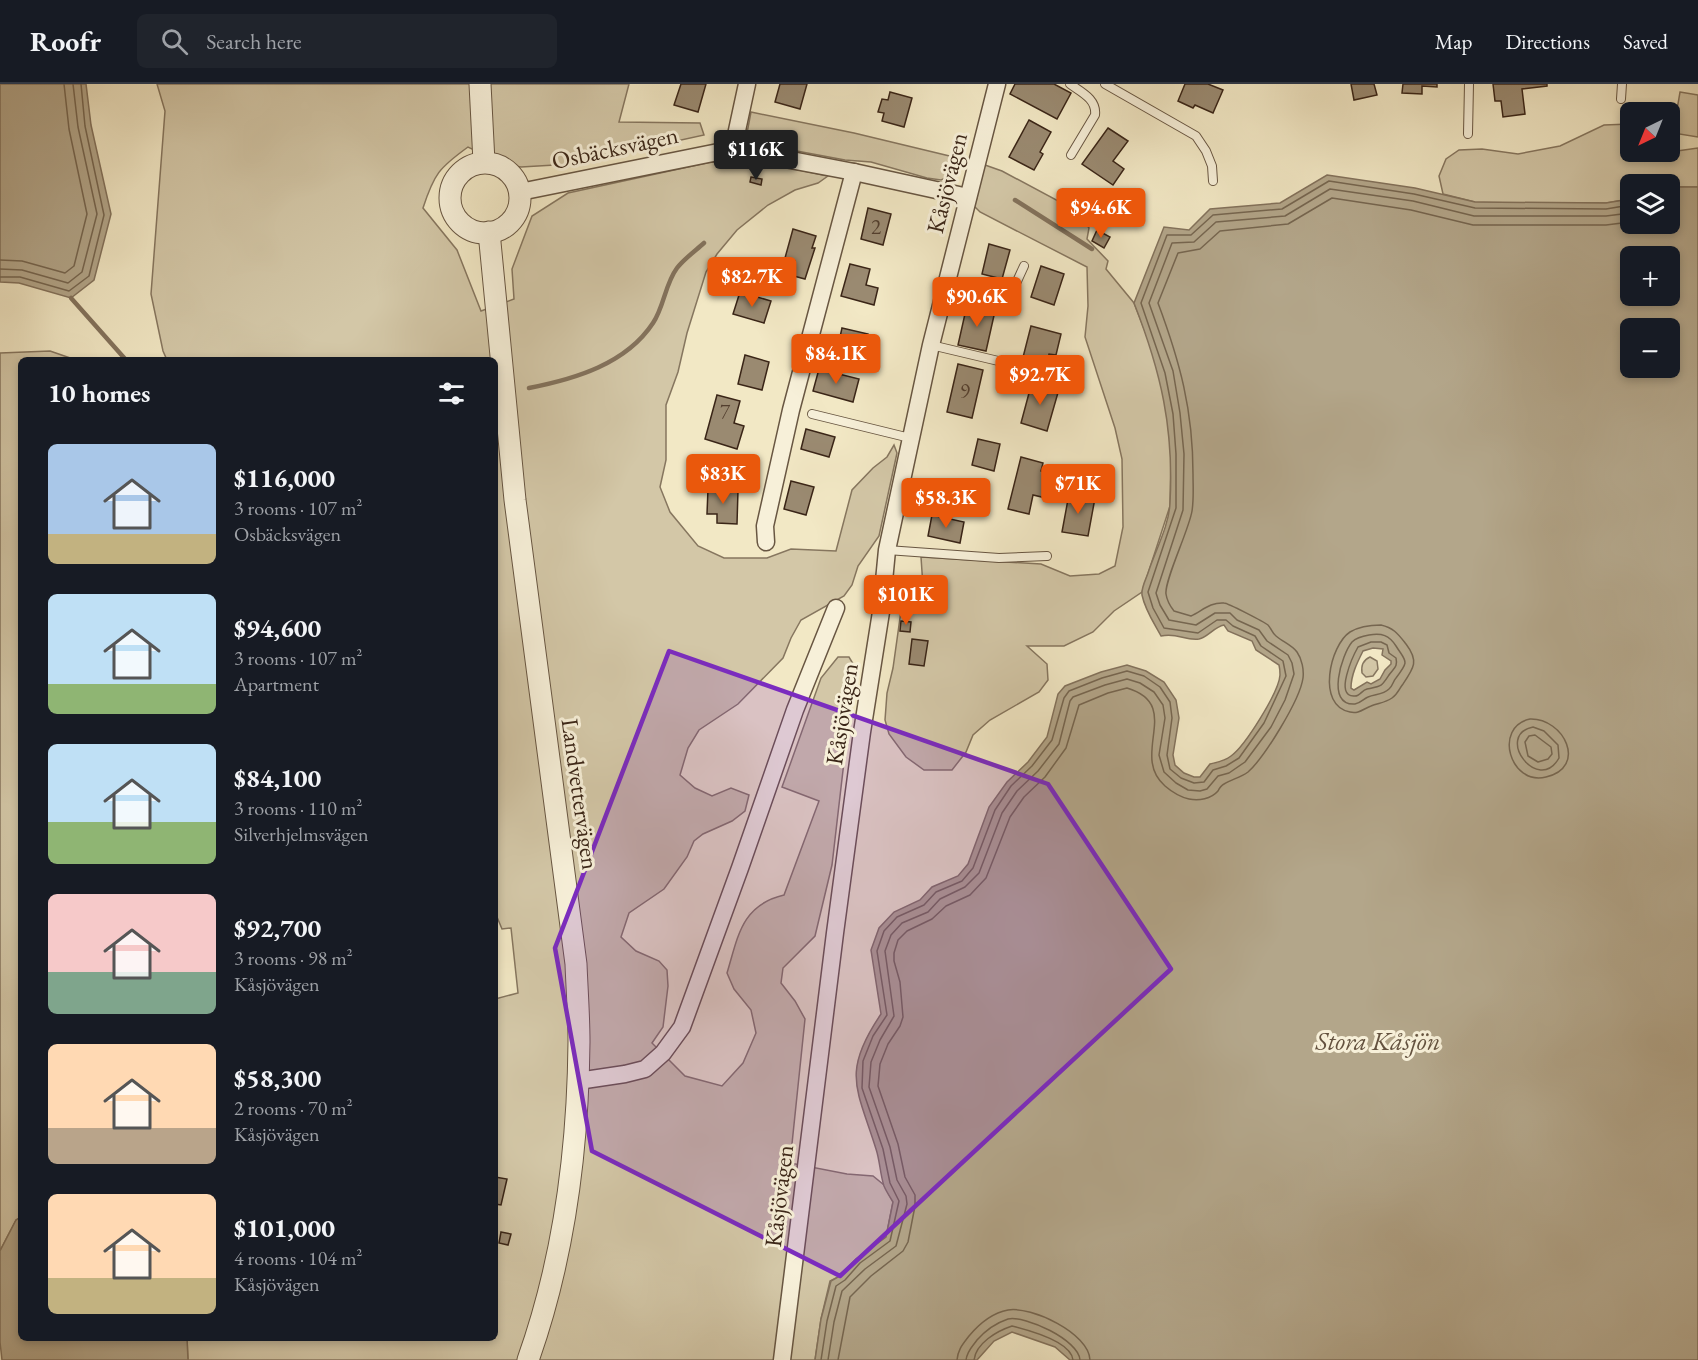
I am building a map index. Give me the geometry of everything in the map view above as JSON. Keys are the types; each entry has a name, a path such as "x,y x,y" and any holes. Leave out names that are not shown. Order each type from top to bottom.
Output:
{"street":[{"path":"480,84 484,162"},
{"path":"734,149 747,84"},
{"name":"Kåsjövägen","path":"782,1360 835,933 881,612 887,550 931,345 997,84"},
{"name":"Osbäcksvägen","path":"520,192 734,149 968,197"},
{"path":"484,162 495,164 510,172 520,192 518,209 513,219 505,227 489,232 478,232 463,225 453,211 450,200 451,189 459,174 468,167 484,162"},
{"path":"766,542 765,526 791,410 854,172"},
{"name":"Landvettervägen","path":"489,232 515,500 576,964 579,1040 571,1168 563,1224 543,1310 528,1360"},
{"path":"578,1081 645,1069 663,1053 682,1027 795,710 836,608"}],"lane":[{"path":"1070,84 1092,100 1096,110 1071,155"},
{"path":"1105,84 1196,136 1212,166 1213,181"},
{"path":"1468,134 1469,84"},
{"path":"1621,99 1622,84"},
{"path":"947,280 1008,295 1013,290 1024,266"},
{"path":"931,345 1011,364"},
{"path":"812,414 910,438"},
{"path":"887,550 999,558 1047,556"}],"highlighted area":[{"path":"669,651 1048,784 1171,969 840,1276 592,1151 555,948"}],"shaded area":[{"path":"157,84 629,84 619,122 700,123 704,135 572,164 521,167 506,165 468,147 450,161 434,179 423,208 457,250 481,311 514,299 512,269 532,216 568,193 711,162 765,163 828,176 818,183 795,190 768,205 737,230 717,254 706,272 687,333 678,372 666,405 666,460 660,487 670,512 698,546 724,558 767,558 791,549 836,551 852,490 887,457 894,445 897,453 879,536 858,566 852,585 844,596 801,620 783,658 738,704 699,730 688,748 680,775 695,788 712,796 731,788 749,795 745,811 732,821 703,834 694,841 687,857 664,889 629,913 621,937 636,951 659,961 667,970 668,986 663,1027 652,1043 685,1076 722,1086 743,1063 756,1033 751,1010 734,989 727,973 734,947 744,924 758,906 784,895 819,801 782,787 821,678 838,657 849,657 855,667 832,865 815,936 783,968 781,983 805,1019 790,1163 847,1174 873,1176 884,1185 893,1202 886,1237 856,1259 840,1276 830,1281 815,1360 188,1360 187,1341 498,1341 498,998 518,993 511,928 502,929 498,919 498,357 166,357 151,294 165,111"},
{"path":"1680,92 1698,95 1698,137 1680,134"},
{"path":"751,112 854,133 962,159 948,177 941,180 871,162 845,160 749,142 747,133"},
{"path":"1620,124 1620,162 1680,162 1680,151 1698,148 1698,187 1680,187 1680,174 1620,174 1620,201 1606,203 1475,202 1443,194 1439,176 1446,159 1459,150 1482,149 1518,154 1560,146 1604,125"},
{"path":"985,165 1002,171 1077,211 1089,228 1087,239 1108,261 1106,269 1134,303 1160,375 1167,414 1171,455 1170,506 1142,592 1114,611 1093,632 1064,646 1027,646 1047,664 1048,680 1039,692 990,720 973,735 966,752 952,770 924,770 906,757 889,734 885,720 887,693 901,611 904,603 924,601 921,557 1041,564 1070,576 1099,574 1115,566 1123,527 1122,459 1115,428 1085,337 1088,306 1087,267 980,212 973,205"},
{"path":"50,351 67,357 18,357 18,1219 0,1251 0,353"},
{"path":"1370,657 1377,661 1378,669 1373,676 1366,677 1362,673 1362,666"}],"water":[{"path":"0,84 86,84 91,125 111,214 94,280 71,298 19,283 0,282"},
{"name":"Stora Kåsjön","path":"1327,175 1415,188 1475,202 1606,203 1620,201 1620,234 1680,234 1680,187 1698,187 1698,1360 1070,1360 1055,1347 1012,1332 994,1341 977,1360 815,1360 821,1319 831,1281 886,1237 893,1202 884,1186 856,1081 861,1051 881,1014 871,950 879,928 894,912 920,900 932,887 958,876 968,864 989,807 1007,782 1028,762 1047,737 1058,694 1065,686 1127,665 1146,671 1164,682 1176,700 1179,718 1173,755 1175,765 1184,773 1200,777 1210,764 1231,756 1244,742 1260,718 1278,683 1279,665 1256,650 1252,641 1228,631 1224,625 1199,639 1172,635 1161,636 1145,606 1142,595 1169,512 1171,476 1164,401 1152,353 1134,303 1164,227 1189,230 1210,209 1280,203","holes":["1373,648 1383,649 1382,655 1391,661 1391,664 1380,679 1371,684 1367,682 1354,690 1351,688 1352,678 1363,651"]},
{"path":"18,1219 18,1341 187,1341 188,1360 2,1360 0,1251"}],"building":[{"path":"681,84 706,84 698,112 674,105"},
{"path":"780,84 807,84 800,109 775,102"},
{"path":"1015,84 1054,84 1071,93 1057,119 1010,94"},
{"path":"1185,84 1208,84 1223,90 1213,113 1178,101"},
{"path":"1351,84 1374,84 1377,95 1354,100"},
{"path":"1403,84 1437,84 1437,87 1422,86 1422,94 1402,93"},
{"path":"1493,84 1547,84 1547,86 1522,89 1525,114 1503,117 1501,101 1495,101"},
{"path":"890,92 912,98 904,127 882,121 884,113 878,112 882,99 888,100"},
{"path":"1029,120 1051,132 1040,152 1043,154 1034,170 1009,157"},
{"path":"1108,128 1128,141 1113,161 1124,169 1113,185 1082,164"},
{"path":"751,177 762,179 761,185 750,182"},
{"path":"868,208 891,214 883,245 861,239"},
{"path":"793,229 816,236 812,248 815,248 805,279 790,275 795,261 785,258"},
{"path":"1097,230 1110,237 1104,248 1092,241"},
{"path":"989,244 1010,250 1002,279 982,274"},
{"path":"850,264 870,269 866,285 878,288 874,305 841,296"},
{"path":"1041,266 1064,274 1054,305 1031,297"},
{"path":"740,292 771,301 764,323 733,314"},
{"path":"967,305 995,311 986,351 958,345"},
{"path":"1031,326 1061,334 1056,355 1049,354 1047,361 1050,362 1046,376 1020,369"},
{"path":"842,328 868,334 862,361 836,355"},
{"path":"745,355 769,362 762,390 738,384"},
{"path":"958,364 983,370 972,418 947,412"},
{"path":"819,369 859,379 853,402 813,391"},
{"path":"1032,382 1059,389 1047,431 1021,423"},
{"path":"717,395 740,401 734,423 744,426 737,449 705,439"},
{"path":"806,429 835,437 829,457 801,449"},
{"path":"978,439 1000,444 994,471 972,465"},
{"path":"1021,457 1043,463 1041,471 1052,474 1046,498 1033,495 1029,514 1008,509"},
{"path":"791,481 814,487 806,515 784,509"},
{"path":"708,489 738,490 737,524 717,523 717,514 707,514"},
{"path":"1069,494 1095,498 1088,536 1062,532"},
{"path":"932,515 964,522 960,543 928,536"},
{"path":"901,621 911,622 910,632 900,631"},
{"path":"912,639 928,641 924,666 909,664"},
{"path":"498,1178 507,1179 501,1205 498,1204"},
{"path":"501,1232 511,1234 508,1245 499,1243"}],"waterway":[{"path":"1015,200 1092,249"},
{"path":"529,388 581,374 614,359 629,349 653,323 677,268 704,243"},
{"path":"71,298 123,357"}]}
